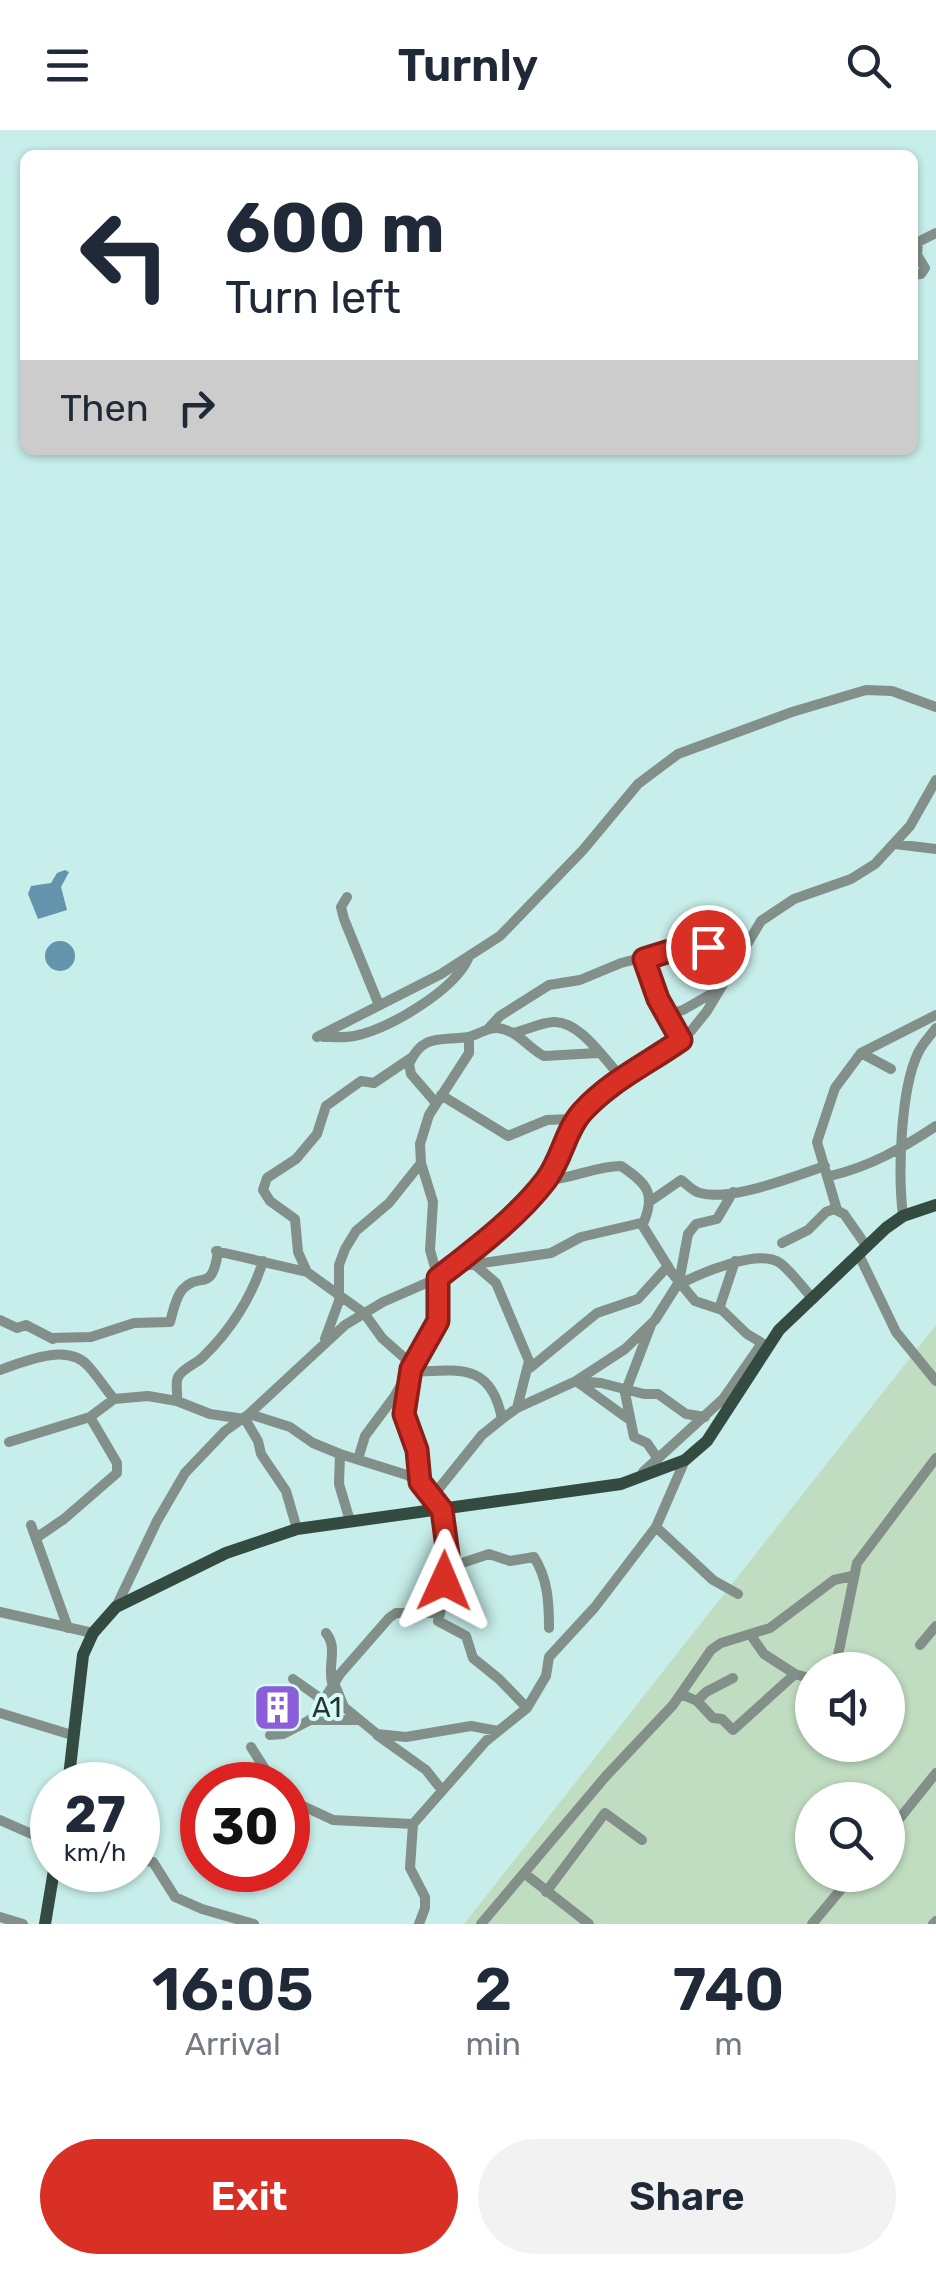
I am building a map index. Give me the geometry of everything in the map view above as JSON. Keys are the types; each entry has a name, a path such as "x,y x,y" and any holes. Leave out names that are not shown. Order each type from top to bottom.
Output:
{"main road":[{"path":"70,1762 80,1667 92,1633 116,1608 226,1553 298,1529 563,1494 635,1480 685,1460 707,1441 764,1345 903,1216 936,1205"},
{"path":"49,1922 52,1892"}],"street":[{"path":"468,959 450,985 397,1019 354,1036 317,1038 468,959 524,914 638,784 678,754 792,712 866,690 892,690 936,707"},
{"path":"307,1272 298,1252 297,1224 264,1195 264,1184 278,1169 296,1160 317,1134 326,1106 361,1081 374,1083 412,1058 432,1039 469,1036 488,1029 500,1016 549,985 580,980 621,963 673,950 734,945 774,910 862,874 910,826 936,780"},
{"path":"895,844 936,849"},
{"path":"347,897 341,908 344,918 380,1005"},
{"path":"412,1058 411,1074 439,1099 508,1136 542,1121 571,1119 621,1076 681,1040 707,1011 754,931"},
{"path":"644,959 665,1015 681,1040"},
{"path":"665,1015 683,1010 721,988"},
{"path":"936,1016 860,1053 835,1088 817,1142 837,1210 863,1251 896,1332 936,1380"},
{"path":"512,1033 548,1022 564,1022 621,1076"},
{"path":"903,1216 898,1178 913,1068 936,1028"},
{"path":"488,1029 512,1033 544,1056 598,1052"},
{"path":"358,1460 365,1436 411,1371 438,1321 438,1278 430,1250 433,1202 421,1163 422,1131 469,1054 469,1036"},
{"path":"860,1053 891,1068"},
{"path":"116,1608 156,1521 186,1473 225,1431 247,1416 324,1342 364,1313 438,1278 490,1236 546,1180 560,1160 581,1113"},
{"path":"643,1224 652,1200 681,1180 700,1193 733,1192 828,1171 858,1170 936,1126"},
{"path":"324,1342 339,1294 340,1260 352,1236 389,1204 421,1163"},
{"path":"546,1180 601,1166 622,1166 646,1188 652,1200"},
{"path":"658,1459 647,1443 634,1438 626,1390 652,1324 680,1283 688,1234 696,1224 717,1219 733,1192"},
{"path":"782,1243 808,1230 826,1212 837,1210"},
{"path":"452,1267 551,1253 581,1238 643,1224"},
{"path":"635,1480 705,1418 764,1345 719,1309 695,1302 643,1224"},
{"path":"51,1338 92,1337 134,1323 170,1322 182,1290 206,1280 214,1272 214,1250 307,1272 364,1313 382,1338 404,1356 411,1371 404,1414 417,1450 420,1482"},
{"path":"680,1283 735,1261 776,1260 813,1299"},
{"path":"177,1401 180,1373 199,1362 231,1325 254,1288 264,1261"},
{"path":"719,1309 735,1261"},
{"path":"474,1264 496,1282 528,1356 530,1368 517,1408"},
{"path":"530,1368 597,1313 638,1298 668,1266"},
{"path":"0,1320 18,1328 26,1325 51,1338 64,1348 66,1355"},
{"path":"432,1497 482,1436 502,1419 619,1354 652,1324"},
{"path":"0,1370 60,1351 89,1366 114,1399"},
{"path":"923,1364 936,1368"},
{"path":"411,1371 473,1372 498,1396 502,1419"},
{"path":"576,1381 658,1394 686,1414 705,1418"},
{"path":"576,1381 628,1418"},
{"path":"9,1442 90,1417 114,1399 148,1396 177,1401 210,1414 247,1416 290,1427 313,1443 407,1475 420,1482 442,1510 446,1565 444,1605 438,1612 438,1621 466,1636 473,1658 527,1708"},
{"path":"247,1416 261,1454 286,1491 298,1529"},
{"path":"36,1538 116,1474 117,1463 90,1417"},
{"path":"340,1454 339,1484 350,1521"},
{"path":"419,1924 426,1908 425,1897 410,1868 413,1824 460,1767 527,1708 546,1676 549,1656 595,1607 656,1527 685,1460"},
{"path":"838,1652 852,1576 866,1548 935,1462"},
{"path":"31,1525 68,1628"},
{"path":"656,1527 713,1580 738,1594"},
{"path":"446,1565 462,1564 488,1554 510,1561 534,1558 550,1602 549,1628"},
{"path":"481,1924 681,1694 711,1650 721,1643 770,1628 834,1580 852,1576"},
{"path":"0,1612 92,1633"},
{"path":"309,1720 390,1618 396,1613 438,1612"},
{"path":"920,1646 936,1626"},
{"path":"326,1634 333,1648 328,1668 344,1707 426,1770 440,1788"},
{"path":"681,1694 734,1730 795,1674 764,1654 750,1634"},
{"path":"294,1678 320,1703"},
{"path":"696,1701 733,1678"},
{"path":"0,1714 72,1736"},
{"path":"270,1734 283,1734 309,1720 359,1720"},
{"path":"377,1734 406,1737 471,1726 498,1731"},
{"path":"251,1746 261,1762"},
{"path":"905,1811 936,1772"},
{"path":"310,1809 333,1820 413,1824"},
{"path":"546,1892 605,1814 642,1840"},
{"path":"0,1820 30,1833"},
{"path":"160,1873 175,1897 202,1910 254,1924"},
{"path":"524,1873 588,1924"},
{"path":"818,1922 840,1892"},
{"path":"0,1917 23,1924"}],"green space":[{"path":"936,1325 936,1924 464,1924"}],"water":[{"path":"69,872 61,887 67,910 38,919 28,894 31,886 51,883 57,873"},
{"path":"60,941 74,950 75,956 66,970 60,971 46,962 45,956 54,942"}],"place":[{"name":"A1","path":"277,1707"}],"route":[{"path":"444,1581 448,1555 442,1510 420,1482 417,1450 404,1414 411,1369 438,1321 438,1278 490,1236 544,1183 560,1160 581,1113 621,1076 681,1040 667,1019 644,959 673,950 708,947"}]}
